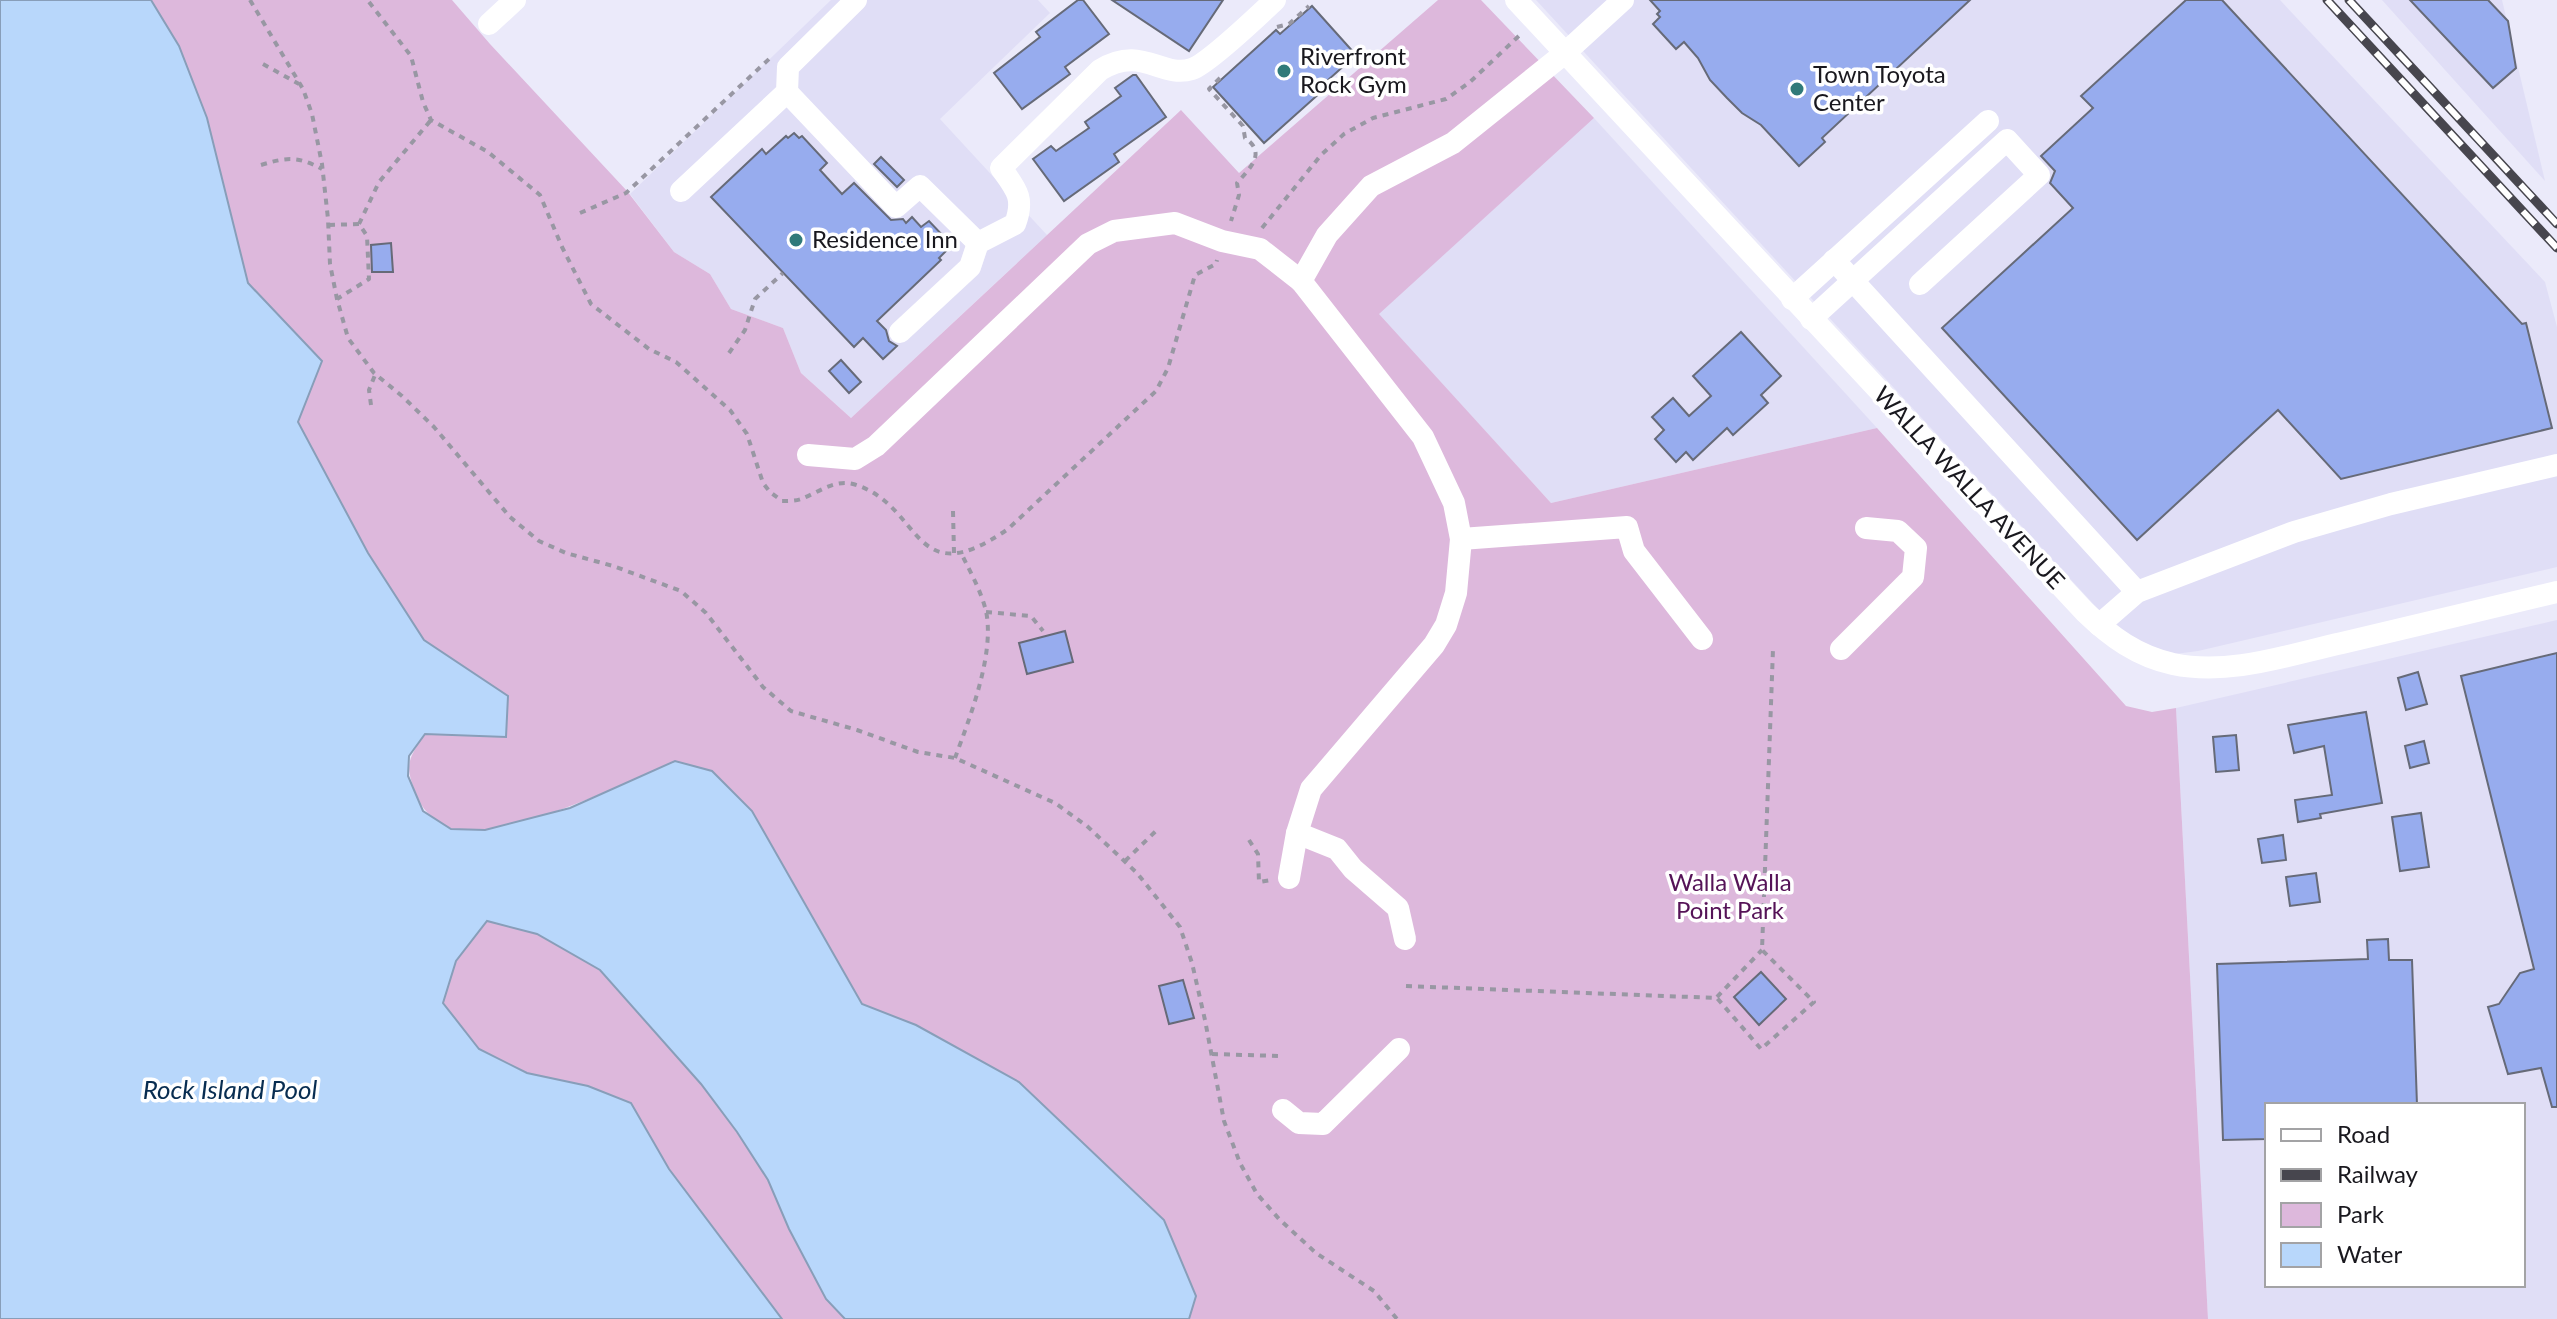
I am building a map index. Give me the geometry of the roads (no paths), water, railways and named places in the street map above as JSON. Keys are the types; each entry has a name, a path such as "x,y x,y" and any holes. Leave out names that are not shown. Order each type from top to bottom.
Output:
{"street":[{"path":"489,24 515,0"},
{"path":"681,191 787,92 788,67 856,0"},
{"path":"900,332 970,267 978,243 1015,224 1020,211 1018,191 1001,168 1100,70 1111,64 1135,60 1172,69 1192,69 1275,0"},
{"name":"WALLA WALLA AVENUE","path":"1516,0 1792,299 2099,625 2121,643 2156,659 2188,667 2222,668 2557,592"},
{"path":"1301,281 1327,235 1371,186 1453,143 1565,53 1623,0"},
{"path":"787,92 896,207 920,186 978,243"},
{"path":"1792,299 1988,121"},
{"path":"1811,319 2007,140 2039,175 1920,284"},
{"path":"808,455 855,459 876,446 1088,244 1114,231 1175,223 1230,234 1260,249 1301,281 1423,437 1454,503 1461,539 1456,593 1446,625 1434,645 1311,789 1297,833 1289,878"},
{"path":"1834,260 2137,592"},
{"path":"2099,625 2137,592 2294,532 2391,504 2557,465"},
{"path":"1461,539 1627,527 1634,551 1702,639"},
{"path":"1841,649 1913,577 1916,548 1898,531 1866,528"},
{"path":"1297,833 1337,849 1353,869 1398,908 1405,939"},
{"path":"1283,1110 1299,1123 1323,1124 1399,1049"}],"water":[{"name":"Rock Island Pool","path":"0,0 151,0 179,46 207,118 248,283 322,361 298,422 368,553 424,640 508,696 506,737 425,734 409,756 408,776 423,811 451,829 485,830 570,808 675,761 712,771 752,811 862,1004 916,1025 1019,1082 1164,1220 1196,1296 1189,1319 845,1319 826,1299 789,1229 768,1180 737,1132 701,1084 600,970 537,934 487,921 456,961 443,1003 479,1049 527,1073 588,1086 631,1103 669,1169 782,1319 0,1319"}],"railway":[{"path":"2327,0 2557,248"},
{"path":"2349,0 2557,224"}],"place":[{"name":"Riverfront Rock Gym","path":"1284,71"},
{"name":"Town Toyota Center","path":"1797,89"},
{"name":"Residence Inn","path":"796,240"}],"park label":[{"name":"Walla Walla Point Park","path":"1730,897"}]}
